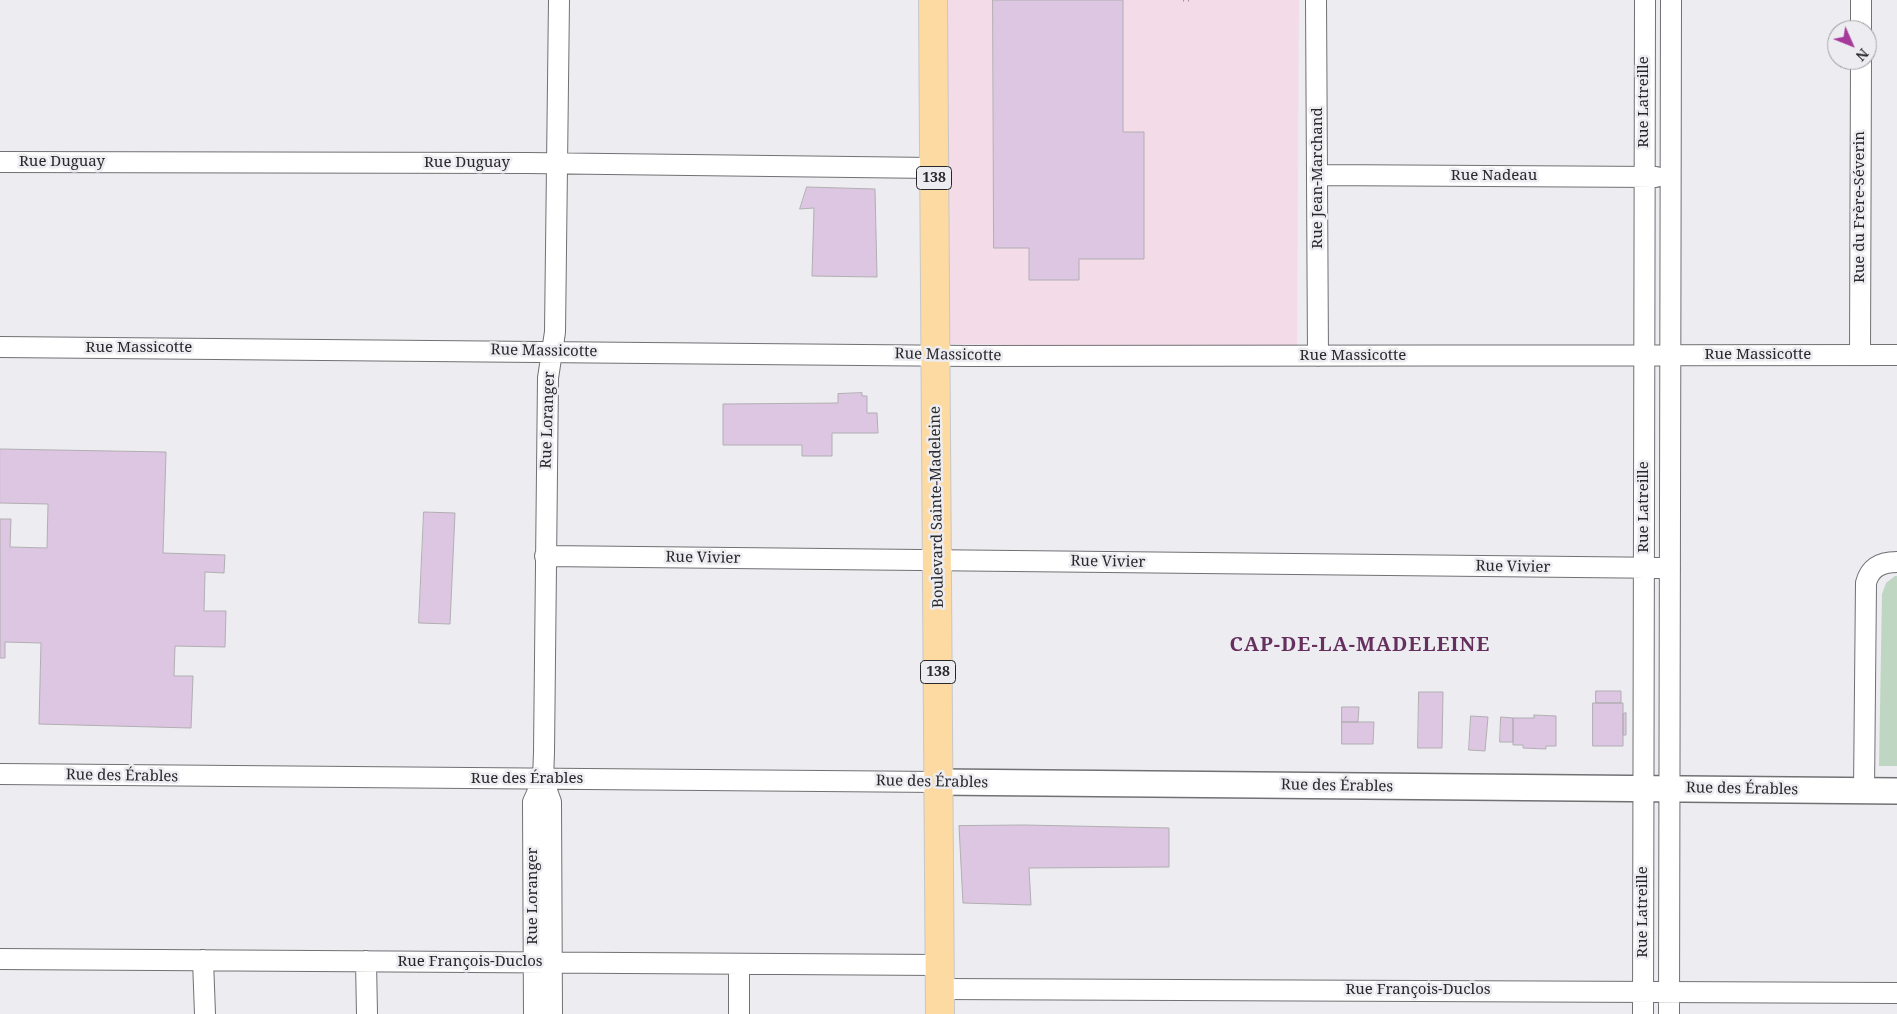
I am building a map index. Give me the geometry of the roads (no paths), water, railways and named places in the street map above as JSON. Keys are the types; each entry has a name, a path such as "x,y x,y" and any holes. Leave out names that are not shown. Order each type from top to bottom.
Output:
{"main road":[{"name":"Boulevard Sainte-Madeleine","path":"933,0 940,989"}],"street":[{"name":"Rue Loranger","path":"534,1014 543,962 552,802 543,780 548,378 554,332 559,0"},
{"name":"Rue Jean-Marchand","path":"1316,0 1318,356"},
{"name":"Rue Latreille","path":"1642,1014 1644,0"},
{"name":"Rue Latreille","path":"1670,1014 1671,0"},
{"path":"1861,0 1861,20"},
{"name":"Rue du Frère-Séverin","path":"1860,355 1861,70"},
{"name":"Rue Duguay","path":"0,162 558,164 934,168"},
{"name":"Rue Nadeau","path":"1318,175 1671,177"},
{"name":"Rue Massicotte","path":"0,347 935,355 1897,355"},
{"name":"Rue Vivier","path":"546,556 1670,568"},
{"path":"1864,790 1866,583 1874,568 1884,563 1897,562"},
{"name":"Rue des Érables","path":"0,774 1897,791"},
{"name":"Rue François-Duclos","path":"0,959 739,965 940,989 1897,993"},
{"path":"203,960 205,1014"},
{"path":"366,961 367,1014"},
{"name":"Rue Loranger","path":"543,962 552,1014"},
{"path":"739,965 739,1014"}],"district":[{"name":"CAP-DE-LA-MADELEINE","path":"1360,645"}]}
